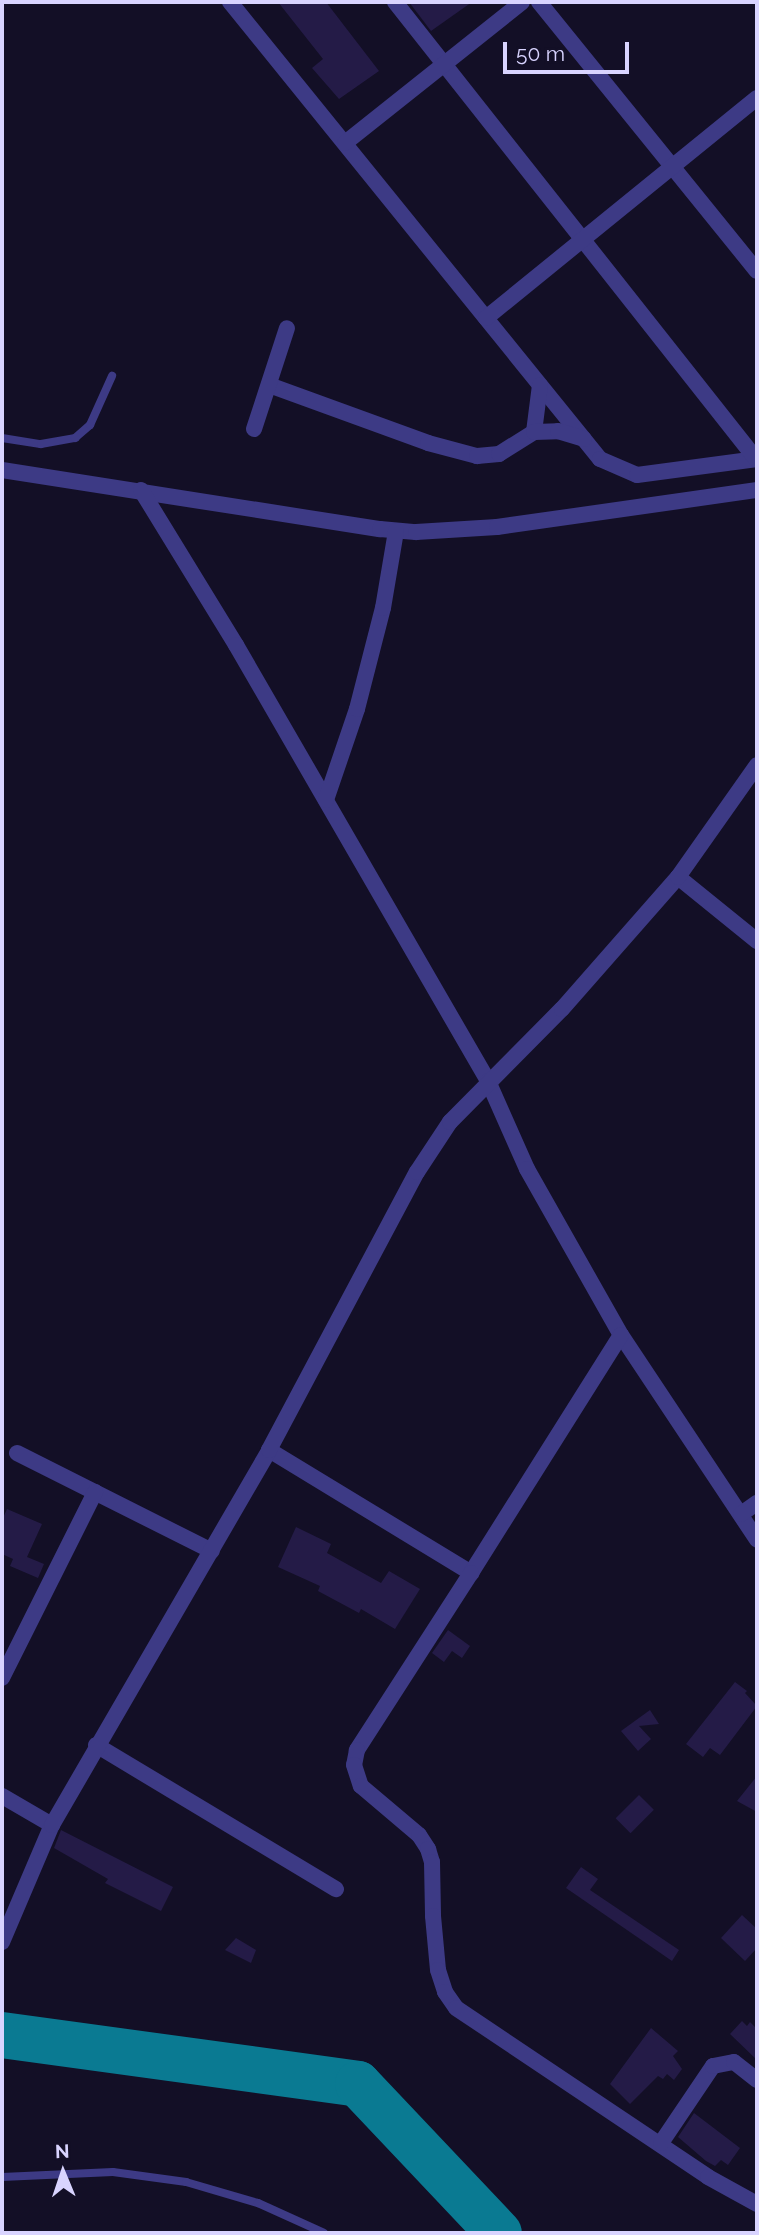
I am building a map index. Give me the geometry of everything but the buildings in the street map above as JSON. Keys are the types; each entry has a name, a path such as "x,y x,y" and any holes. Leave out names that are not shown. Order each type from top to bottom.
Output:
{"street":[{"path":"230,2 600,460 637,475 757,459"},
{"path":"395,2 757,459"},
{"path":"345,143 522,2"},
{"path":"540,2 757,271"},
{"path":"486,318 757,98"},
{"path":"254,429 287,328"},
{"path":"269,385 428,443 477,456 499,454 534,432 558,431 584,439"},
{"path":"534,432 540,385"},
{"path":"2,470 396,531 498,527 757,490"},
{"path":"141,490 326,800 488,1081 527,1169 621,1335 757,1540"},
{"path":"326,800 360,697 383,608 396,531"},
{"path":"2,1942 52,1825 269,1450 417,1172 450,1122 562,1009 678,877 757,765"},
{"path":"678,877 757,941"},
{"path":"621,1335 357,1750 355,1776 361,1786 419,1835 428,1849 432,1862 438,1970 445,1992 456,2008 708,2177 757,2204"},
{"path":"269,1450 471,1573"},
{"path":"18,1453 212,1551"},
{"path":"2,1678 94,1492"},
{"path":"741,1514 757,1503"},
{"path":"96,1745 336,1889"},
{"path":"2,1796 52,1825"},
{"path":"661,2143 713,2066 734,2062 757,2080"}],"lane":[{"path":"2,438 41,444 75,438 90,425 113,376"},
{"path":"2,2177 76,2171 113,2172 174,2180 258,2203 324,2233"}],"taxiway":[{"path":"2,2035 358,2084 499,2233"}]}
